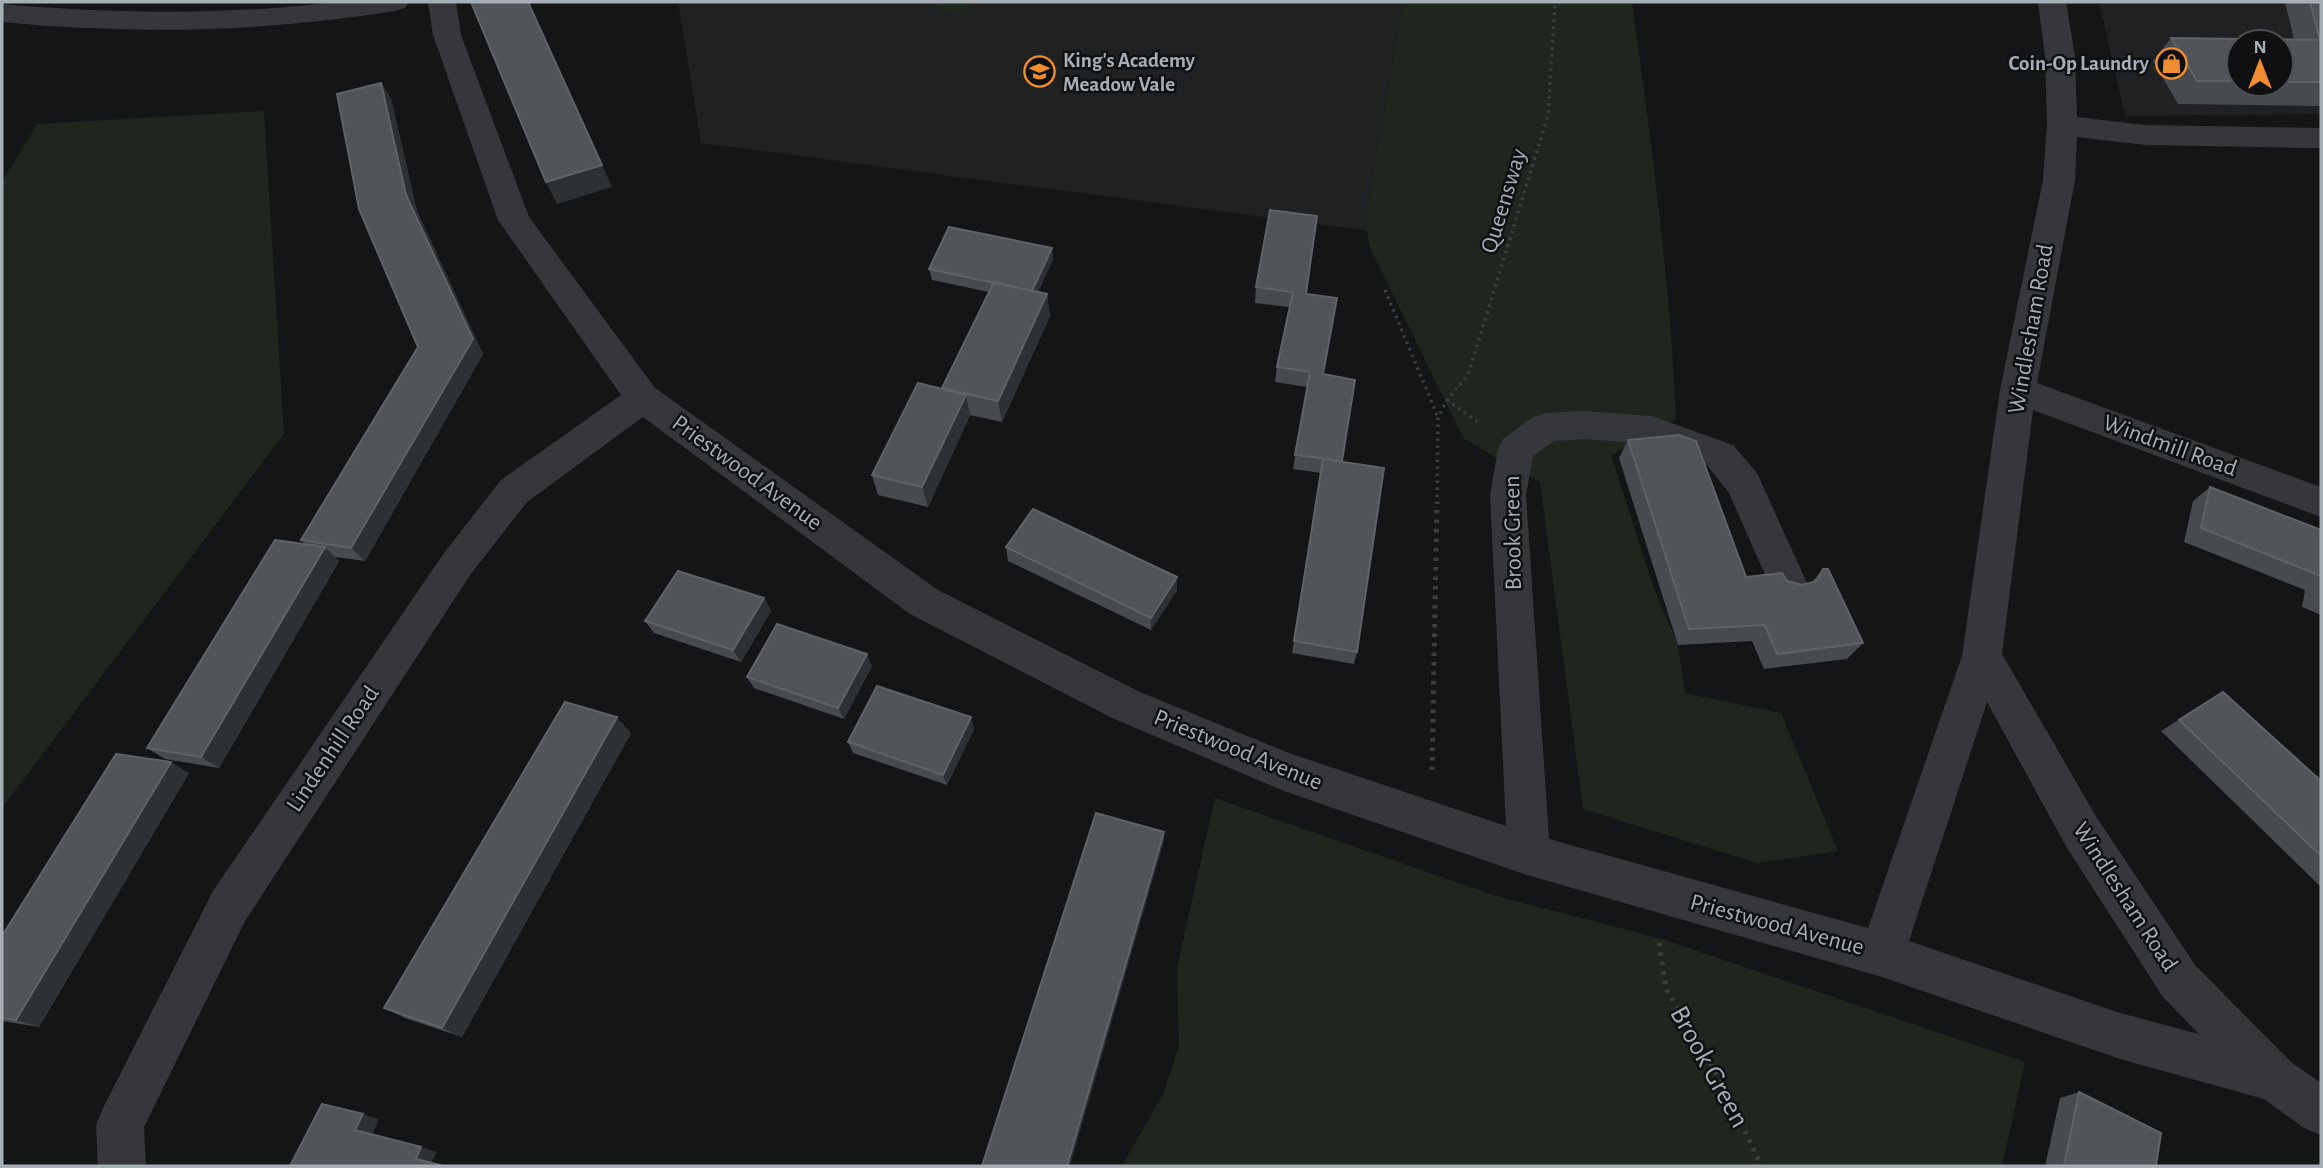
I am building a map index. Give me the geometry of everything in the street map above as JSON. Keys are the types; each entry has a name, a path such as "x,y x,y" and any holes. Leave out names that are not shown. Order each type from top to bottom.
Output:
{"street":[{"path":"2,13 144,23 216,22 293,17 395,2"},
{"name":"Priestwood Avenue","path":"442,2 447,34 513,220 643,398 924,602 1126,705 1260,761 1527,854 1882,954 2120,1036 2275,1079 2321,1111"},
{"name":"Windlesham Road","path":"1882,954 1982,656 2018,390 2059,180 2062,125 2060,56 2052,2"},
{"path":"2062,125 2145,135 2321,138"},
{"name":"Windmill Road","path":"2018,390 2321,502"},
{"name":"Lindenhill Road","path":"122,1166 120,1125 229,906 457,564 514,491 643,398"},
{"name":"Brook Green","path":"1527,854 1527,804 1508,495 1516,449 1546,427 1585,425 1652,430 1720,455 1744,484 1788,583"},
{"name":"Windlesham Road","path":"1982,656 2082,833 2179,981 2275,1079"}],"path":[{"name":"Queensway","path":"1438,418 1447,400 1468,375 1548,115 1556,25 1555,2"},
{"path":"1385,290 1438,418 1432,782"},
{"name":"Brook Green","path":"1658,938 1666,989 1729,1096 1761,1166"}],"shaded area":[{"name":"King's Academy Meadow Vale","path":"678,2 1403,2 1365,220 1370,231 701,143"},
{"path":"926,2 980,2 958,18"},
{"path":"1403,2 1632,2 1664,262 1676,419 1611,455 1653,586 1678,645 1685,693 1781,713 1838,851 1757,863 1583,809 1540,482 1464,439 1370,248 1365,220"},
{"path":"2099,2 2321,2 2321,114 2125,116"},
{"path":"264,111 284,434 2,808 2,182 37,124"},
{"path":"1215,798 1496,896 1659,938 2025,1062 2002,1166 1122,1166 1163,1094 1179,1046 1177,967"}],"building":[{"path":"471,2 528,2 602,165 546,182"},
{"path":"2310,2 2321,2 2321,82 2295,82 2295,40 2320,40"},
{"path":"2171,38 2225,39 2225,81 2197,81"},
{"path":"381,83 406,195 473,339 351,548 301,540 418,347 359,209 337,94"},
{"path":"1270,210 1317,216 1306,294 1337,298 1323,374 1355,380 1342,461 1295,455 1310,372 1277,367 1293,292 1256,287"},
{"path":"949,227 1052,248 1032,291 929,269"},
{"path":"994,282 1047,294 998,401 942,388"},
{"path":"918,383 966,395 922,487 872,475"},
{"path":"1679,435 1696,441 1746,577 1782,573 1787,581 1802,585 1817,581 1823,569 1828,569 1863,643 1777,654 1765,625 1689,629 1628,440"},
{"path":"1323,459 1384,468 1357,652 1294,641"},
{"path":"2210,487 2321,530 2321,576 2201,528"},
{"path":"1033,509 1177,577 1151,618 1006,547"},
{"path":"275,540 325,547 201,757 147,748"},
{"path":"678,571 764,598 733,650 645,621"},
{"path":"777,624 867,654 838,708 747,677"},
{"path":"877,686 971,717 943,775 848,742"},
{"path":"2223,692 2321,781 2321,856 2179,720"},
{"path":"565,702 617,717 442,1028 384,1008"},
{"path":"116,754 171,762 16,1020 2,1018 2,936"},
{"path":"1096,813 1164,832 1067,1166 982,1166"},
{"path":"2079,1092 2161,1133 2156,1166 2064,1166"},
{"path":"322,1104 363,1114 355,1130 421,1147 416,1159 444,1166 290,1166"}],"place":[{"name":"Coin-Op Laundry","path":"2172,63"},
{"name":"King's Academy Meadow Vale","path":"1040,72"}]}
